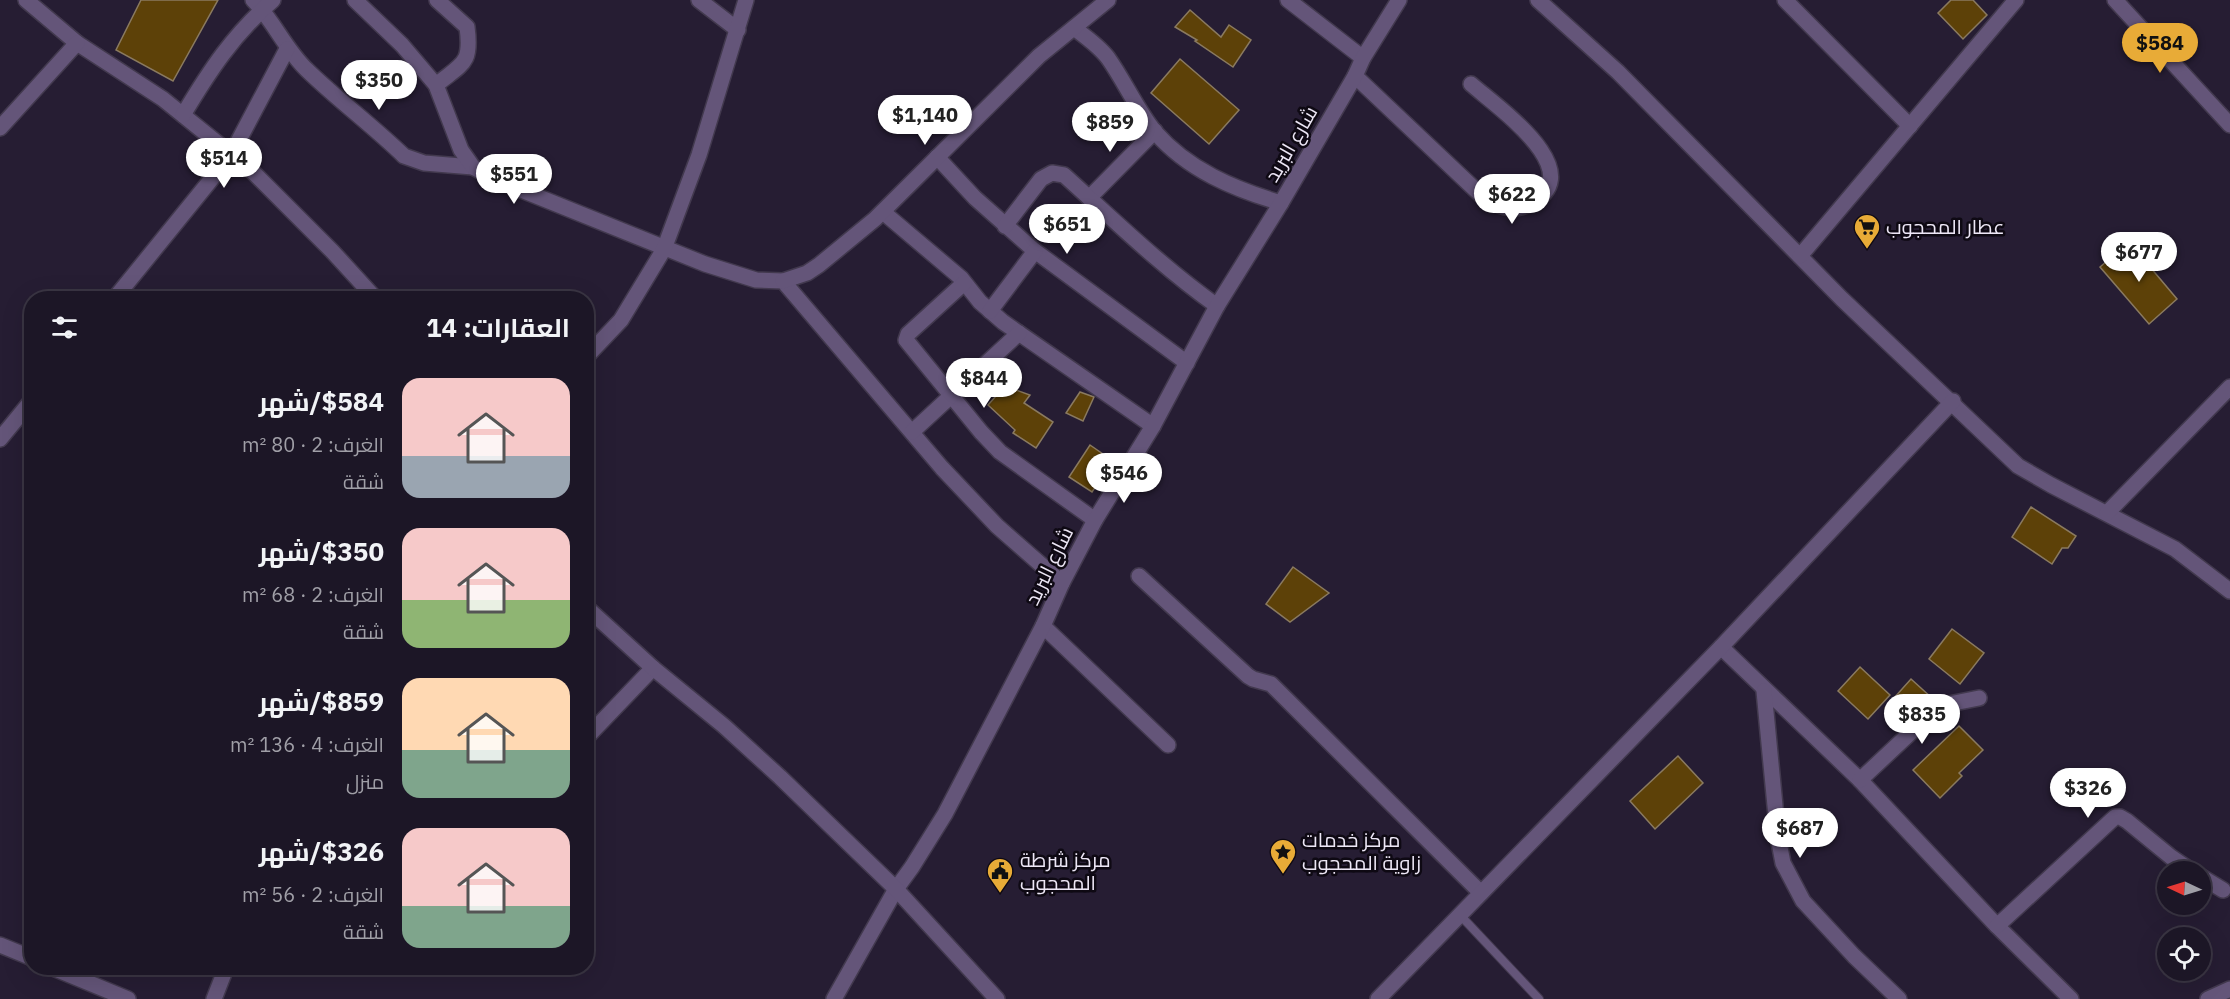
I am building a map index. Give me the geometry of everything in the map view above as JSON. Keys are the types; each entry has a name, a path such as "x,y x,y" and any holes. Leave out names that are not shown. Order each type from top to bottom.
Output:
{"street":[{"path":"26,0 77,43 163,99 272,189 369,291"},
{"path":"355,0 402,45 436,85 461,150 472,167"},
{"path":"436,85 466,61 470,48 467,27 437,0"},
{"path":"699,0 738,30"},
{"path":"594,349 621,321 664,249 699,154 746,0"},
{"path":"183,115 216,62 263,3 287,49 307,70 404,156 424,163 472,167 494,179 664,249 742,277 783,281 807,273 819,265 883,212 1040,56 1108,0"},
{"path":"1288,0 1363,58"},
{"name":"شارع البريد","path":"834,999 896,889 945,814 1043,626 1062,583 1095,520 1153,426 1217,306 1281,203 1363,58 1399,0"},
{"path":"1538,0 1618,72 1842,299 1953,401 1988,439 2018,466 2175,549 2230,591"},
{"path":"1785,0 1910,126"},
{"path":"2115,0 2230,125"},
{"path":"1800,256 1910,126 2010,2"},
{"path":"1074,28 1098,46 1155,131 1195,168 1248,193 1281,203"},
{"path":"0,129 77,43"},
{"path":"120,291 231,155 287,49"},
{"path":"1354,76 1494,204 1511,209 1530,204 1548,189 1551,177 1549,164 1529,134 1471,84"},
{"path":"1089,198 1155,131"},
{"path":"937,157 975,198 1035,251 1187,363"},
{"path":"1005,226 1041,179 1046,175 1058,173 1064,175 1196,291 1217,306"},
{"path":"883,212 928,249 990,311 1153,426"},
{"path":"990,311 1035,251"},
{"path":"783,281 942,468 998,526 1062,583"},
{"path":"964,283 906,338 909,345 1000,452 1095,520"},
{"path":"912,432 1019,333"},
{"path":"2107,513 2230,387"},
{"path":"1378,999 1721,647 1953,401"},
{"path":"0,438 24,410"},
{"path":"1139,576 1248,676 1271,684 1481,893"},
{"path":"594,618 724,726 896,889 997,999"},
{"path":"1043,626 1168,745"},
{"path":"1721,647 1860,780 2070,999"},
{"path":"594,730 653,668"},
{"path":"1764,690 1778,837 1783,862 1803,901 1854,956 1899,999"},
{"path":"1860,780 1939,706 1979,698"},
{"path":"1998,926 2115,817 2127,821 2177,861"},
{"path":"2211,883 2223,890"},
{"path":"0,945 24,955"},
{"path":"70,975 128,999"},
{"path":"214,999 223,975"},
{"path":"2208,999 2230,989"}],"lane":[{"path":"1460,915 1539,999"}],"building":[{"path":"141,0 218,0 173,81 116,50"},
{"path":"1951,0 1973,0 1987,15 1963,39 1938,13"},
{"path":"1190,10 1221,37 1229,25 1251,40 1233,67 1175,27"},
{"path":"1180,59 1239,110 1209,144 1151,93"},
{"path":"2129,242 2177,299 2149,324 2100,267"},
{"path":"1005,386 1030,395 1024,403 1053,422 1036,448 1013,433 1015,430 988,405"},
{"path":"1080,392 1094,397 1083,421 1066,413"},
{"path":"1090,445 1113,461 1092,492 1069,477"},
{"path":"2031,507 2076,536 2068,548 2062,548 2052,564 2012,537"},
{"path":"1293,567 1329,593 1290,622 1266,604"},
{"path":"1952,629 1984,653 1960,684 1929,659"},
{"path":"1860,667 1890,695 1868,719 1838,691"},
{"path":"1911,679 1933,699 1904,726 1885,708"},
{"path":"1959,726 1983,750 1959,773 1962,776 1940,798 1913,770"},
{"path":"1678,756 1703,783 1655,829 1630,801"}],"place":[{"name":"عطار المحجوب","path":"1867,250"},
{"name":"مركز خدمات زاوية المحجوب","path":"1283,875"},
{"name":"مركز شرطة المحجوب","path":"1000,894"}]}
